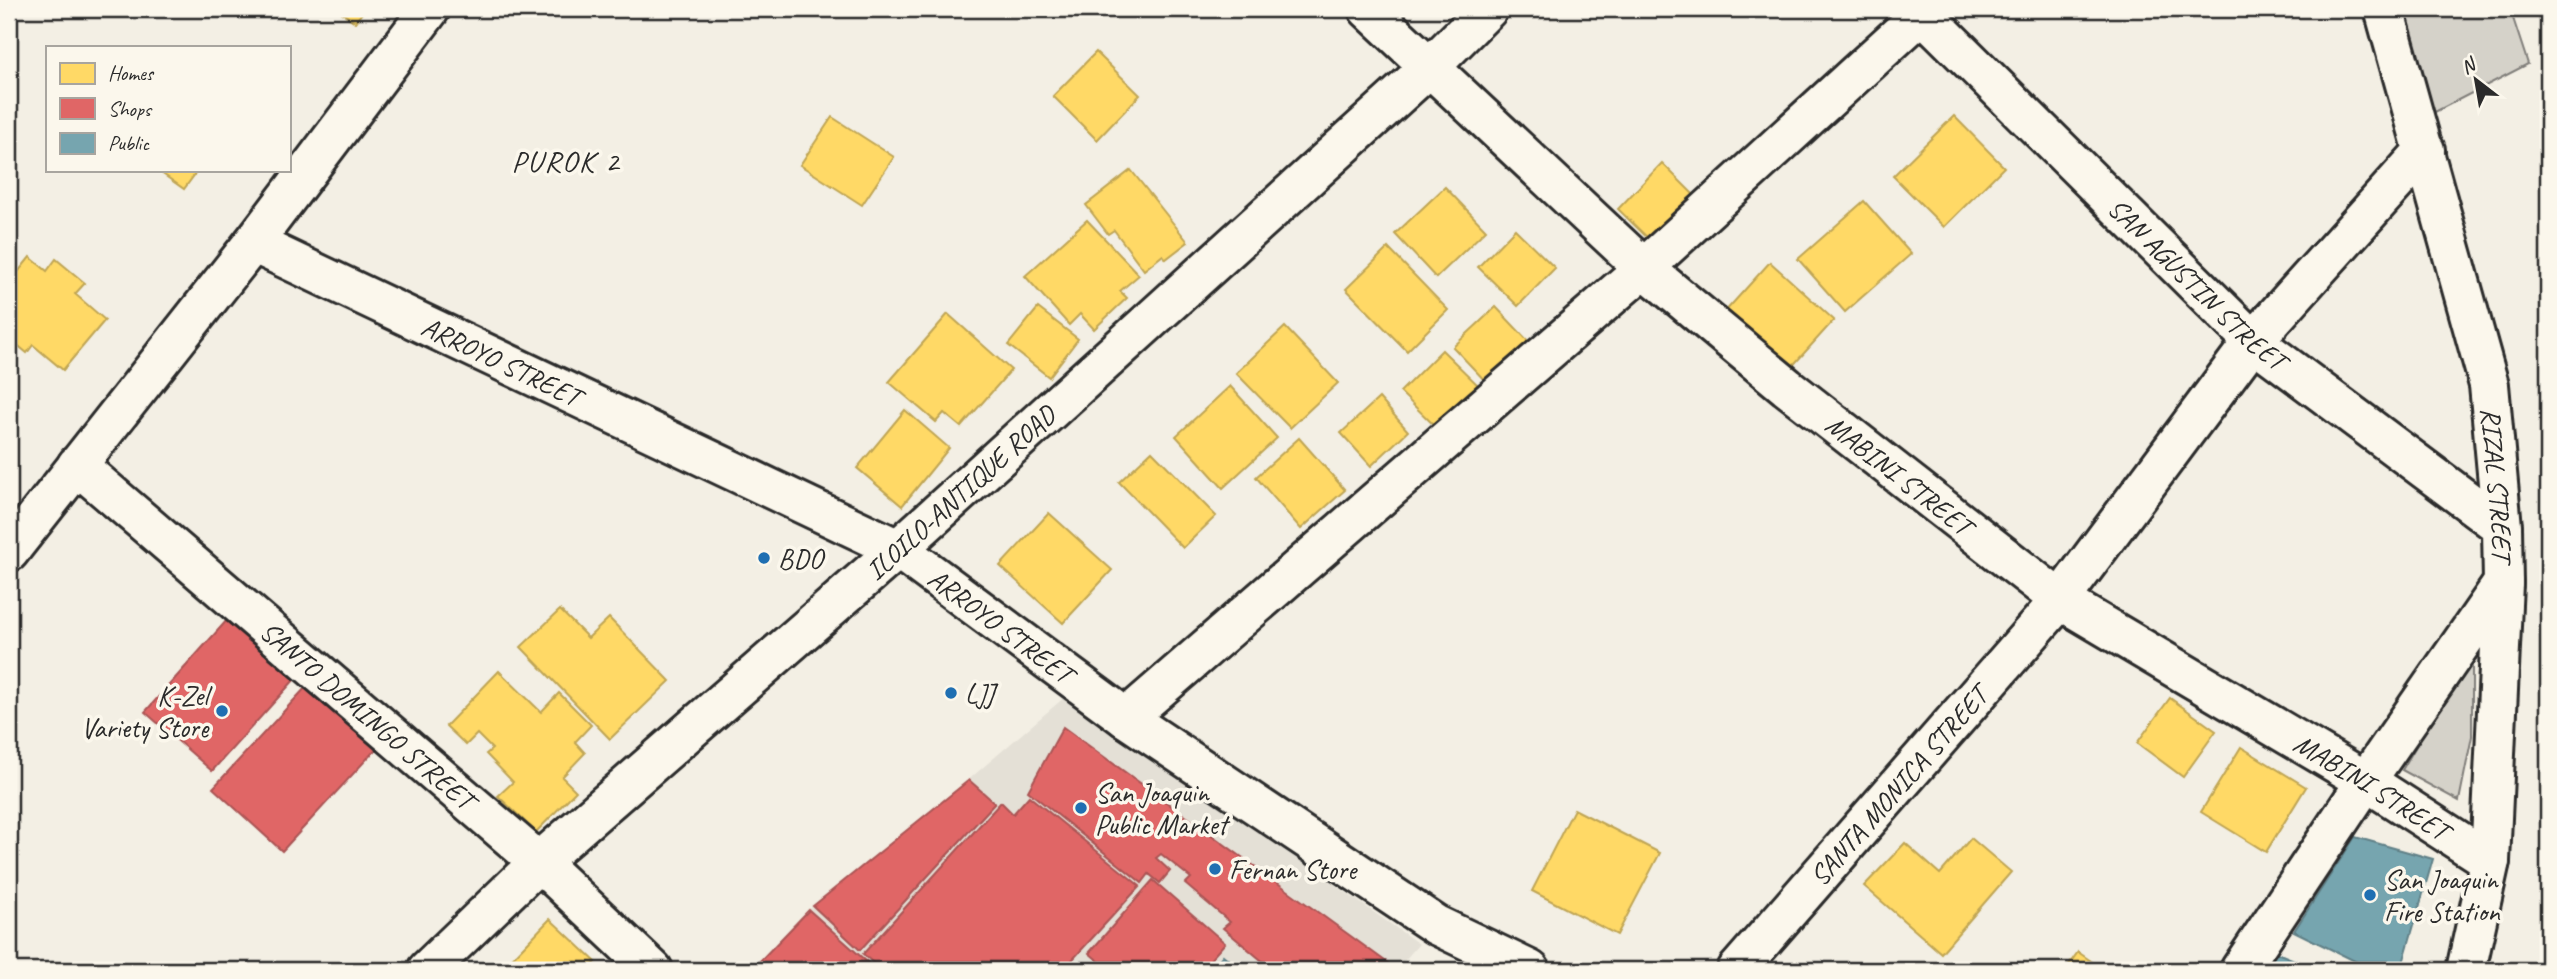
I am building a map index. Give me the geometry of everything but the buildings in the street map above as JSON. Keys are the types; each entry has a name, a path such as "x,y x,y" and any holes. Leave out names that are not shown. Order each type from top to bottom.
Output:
{"street":[{"path":"9,552 253,243 430,9"},
{"name":"MABINI STREET","path":"1368,9 1644,268 1787,387 2060,600 2366,781 2490,861"},
{"name":"ILOILO-ANTIQUE ROAD","path":"428,970 539,862 898,550 1431,66 1488,9"},
{"name":"RIZAL STREET","path":"2384,9 2489,385 2502,527 2503,583 2490,861 2466,970"},
{"path":"1126,718 1644,268 1923,10"},
{"name":"SAN AGUSTIN STREET","path":"1923,10 2253,341 2502,527"},
{"name":"SANTA MONICA STREET","path":"1737,970 2060,600 2253,341 2425,149"},
{"name":"ARROYO STREET","path":"253,243 898,550 1126,718 1436,926 1530,970"},
{"name":"SANTO DOMINGO STREET","path":"77,465 539,862 653,970"},
{"path":"2240,970 2503,583"}],"shaded area":[{"path":"2398,9 2510,9 2528,64 2429,115"},
{"path":"2472,651 2472,736 2459,801 2402,770"},
{"name":"San Joaquin Public Market","path":"1066,696 1419,944 1396,970 751,970 813,906 902,837"}],"place":[{"name":"BDO","path":"764,558"},
{"name":"LJJ","path":"951,693"},
{"name":"K-Zel Variety Store","path":"222,711"},
{"name":"San Joaquin Public Market","path":"1081,808"},
{"name":"Fernan Store","path":"1215,869"},
{"name":"San Joaquin Fire Station","path":"2370,895"}],"district":[{"name":"PUROK 2","path":"566,161"}]}
